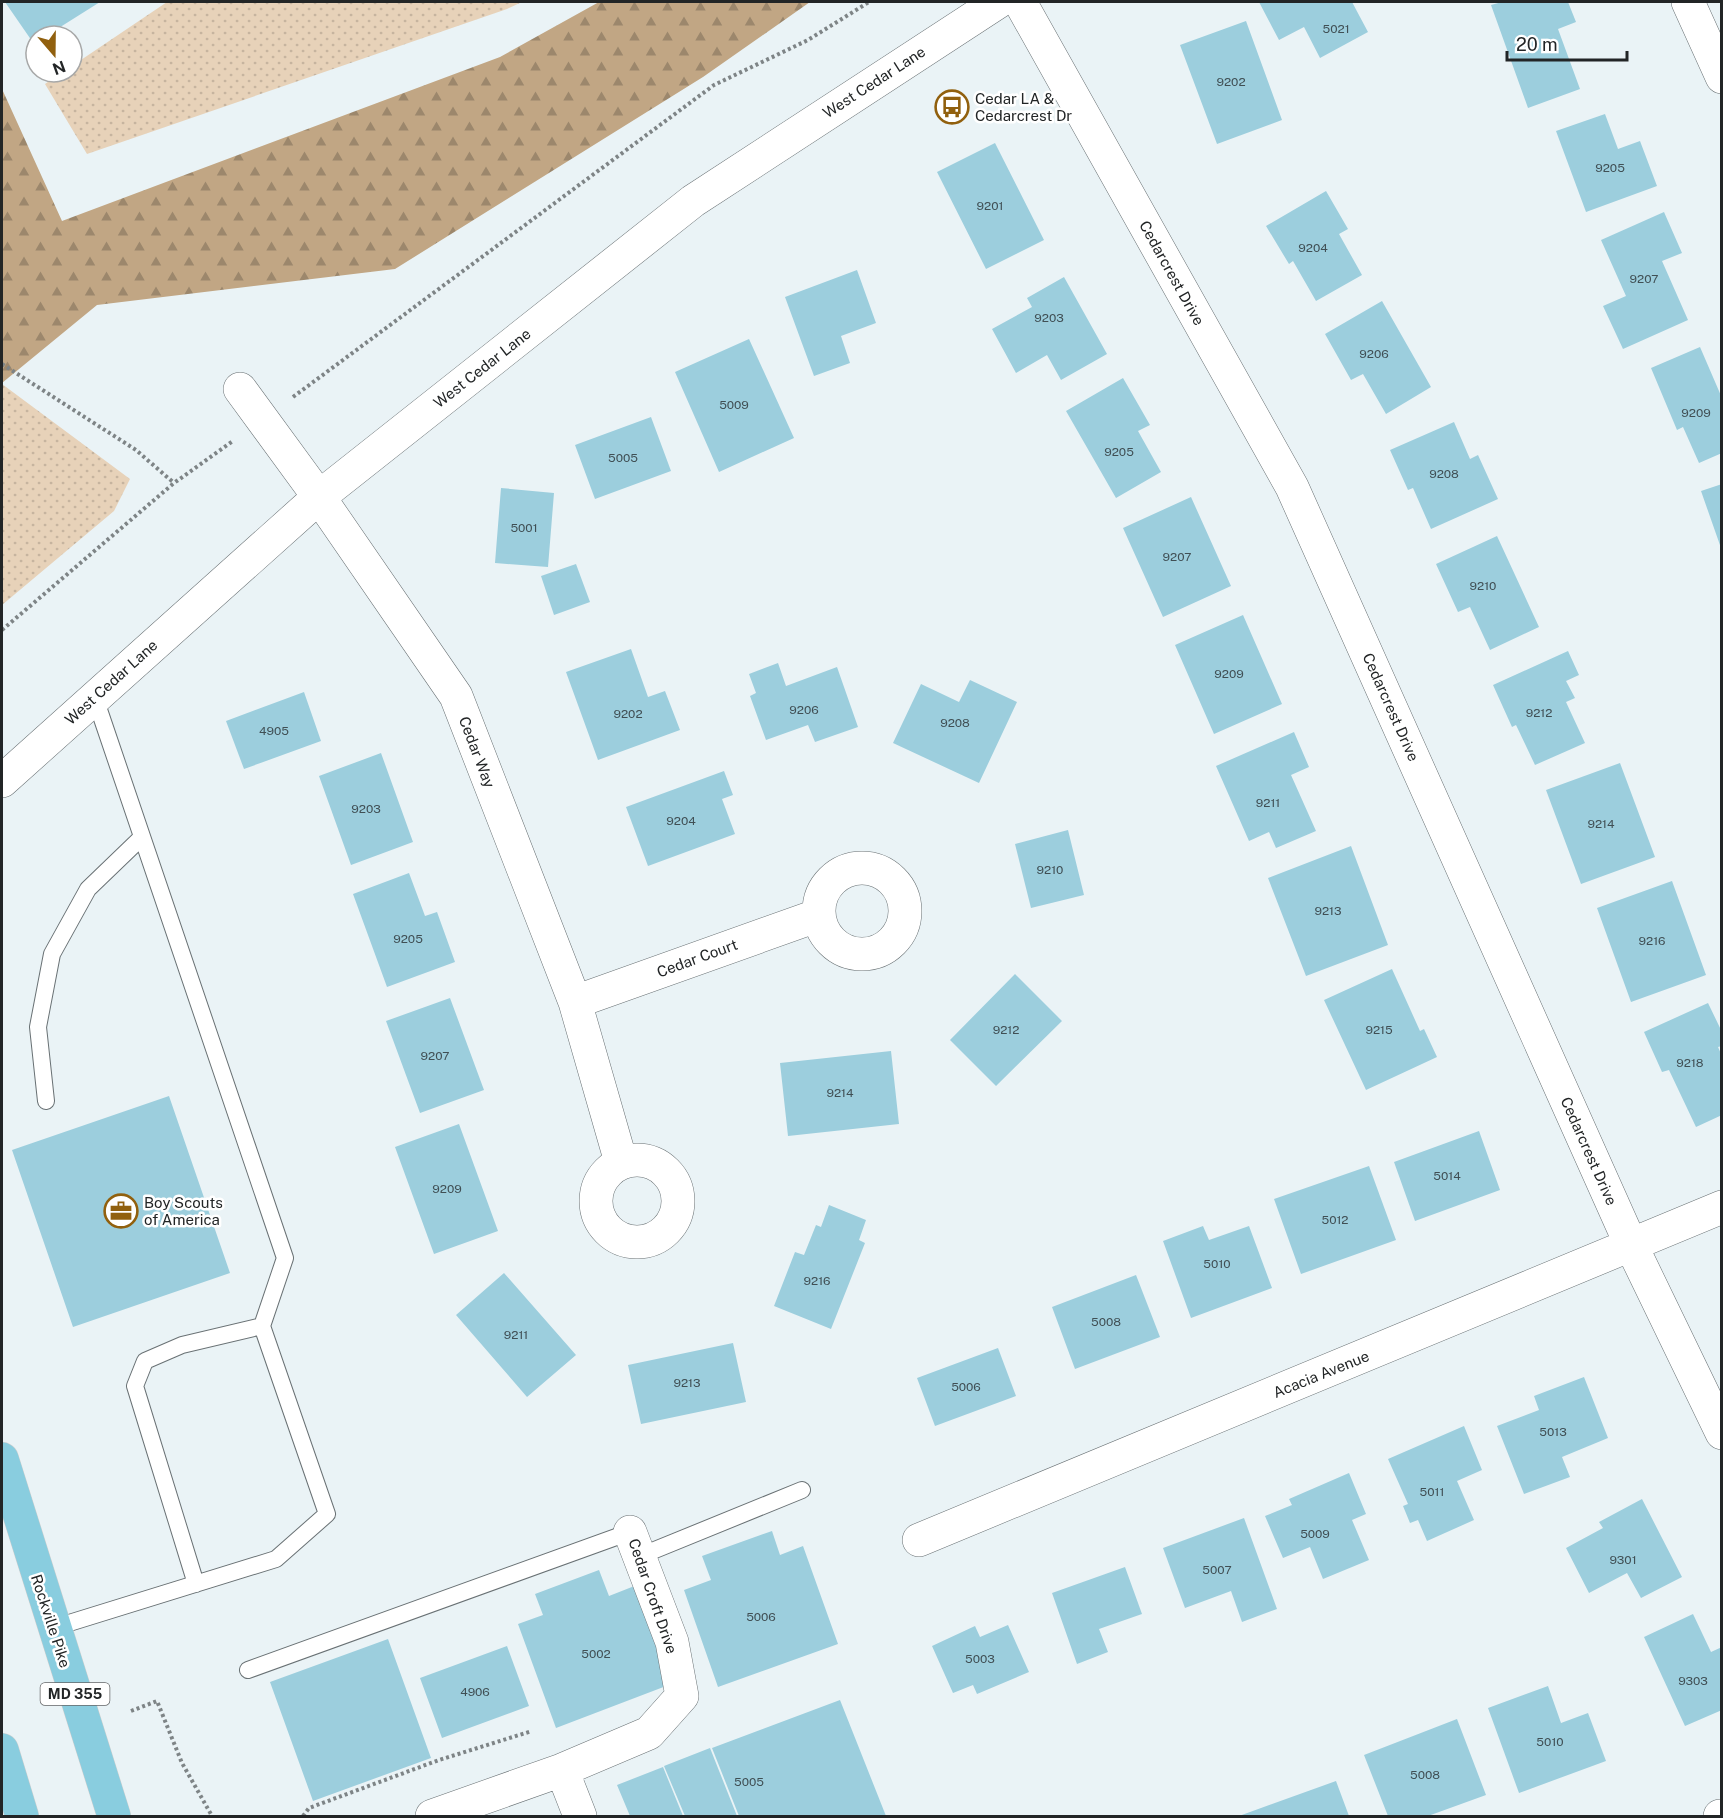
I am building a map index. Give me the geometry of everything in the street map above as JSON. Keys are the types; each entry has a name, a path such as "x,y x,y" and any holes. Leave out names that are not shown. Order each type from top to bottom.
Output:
{"main road":[{"name":"Rockville Pike","path":"2,1459 53,1628 114,1816"},
{"path":"2,1750 22,1816"}],"street":[{"name":"West Cedar Lane","path":"2,781 319,496 693,201 998,2"},
{"name":"Cedarcrest Drive","path":"1020,2 1292,487 1631,1245 1722,1433"},
{"path":"1688,2 1722,77"},
{"name":"Cedar Way","path":"240,389 319,496 456,696 575,1002 621,1162"},
{"name":"Cedar Court","path":"575,1002 819,915"},
{"name":"Acacia Avenue","path":"919,1540 1722,1207"},
{"name":"Cedar Croft Drive","path":"562,1770 649,1733 682,1696 672,1642 635,1544"},
{"path":"432,1816 562,1770 580,1816"}],"lane":[{"path":"53,1628 276,1559 327,1514 262,1326 285,1258 94,698"},
{"path":"46,1101 38,1027 52,954 88,889 142,837"},
{"path":"196,1584 135,1386 145,1361 182,1345 262,1326"},
{"path":"248,1670 802,1490"}],"path":[{"path":"2,630 174,483 714,85 808,40 869,2"},
{"path":"2,364 136,450 174,483"},
{"path":"130,1711 158,1701 182,1763 212,1816"},
{"path":"303,1816 309,1808 439,1760 532,1731"}],"shaded area":[{"path":"167,2 522,2 87,154 45,84 84,84 84,58"},
{"path":"2,384 130,479 114,511 2,605"}],"green space":[{"path":"599,2 810,2 703,77 395,269 97,305 2,383 2,89 62,221 500,57"}],"building":[{"path":"5,2 100,2 65,24 24,24 24,30"},
{"path":"1259,2 1352,2 1368,32 1320,58 1304,27 1279,40"},
{"path":"1502,2 1568,2 1576,22 1558,29 1580,89 1528,108 1491,5"},
{"path":"1246,21 1282,120 1217,144 1180,45"},
{"path":"1605,114 1618,149 1640,141 1657,186 1586,212 1556,131"},
{"path":"995,143 1044,240 986,269 937,172"},
{"path":"1326,191 1348,229 1339,234 1362,275 1316,301 1293,261 1289,264 1266,226"},
{"path":"1664,212 1682,253 1662,261 1688,320 1623,349 1603,306 1626,296 1601,240"},
{"path":"857,270 876,323 841,336 850,363 814,376 785,297"},
{"path":"1064,277 1107,354 1061,380 1047,355 1016,373 992,329 1032,307 1027,298"},
{"path":"1382,301 1431,387 1386,414 1363,374 1351,380 1325,334"},
{"path":"749,339 794,438 719,472 675,372"},
{"path":"1700,347 1722,398 1722,453 1699,463 1683,427 1677,430 1651,368"},
{"path":"1123,378 1150,425 1138,431 1161,472 1116,498 1066,411"},
{"path":"651,417 671,471 595,499 575,445"},
{"path":"1454,422 1470,459 1478,455 1498,499 1431,529 1413,488 1408,490 1390,450"},
{"path":"1722,484 1722,548 1721,548 1701,491"},
{"path":"501,488 554,493 548,567 495,563"},
{"path":"1191,497 1231,586 1163,617 1123,528"},
{"path":"1497,536 1539,627 1490,650 1470,607 1458,612 1436,564"},
{"path":"576,564 590,602 554,615 541,576"},
{"path":"1243,615 1282,704 1214,734 1175,645"},
{"path":"631,649 648,697 665,691 680,730 598,760 566,672"},
{"path":"1568,651 1579,675 1566,681 1575,698 1566,702 1585,743 1535,765 1516,725 1512,727 1493,685"},
{"path":"778,663 786,686 837,667 858,727 815,742 808,725 766,740 750,696 756,693 749,674"},
{"path":"970,680 1017,702 979,783 893,743 921,684 959,702"},
{"path":"304,692 321,741 244,769 226,721"},
{"path":"1294,732 1309,767 1291,775 1316,831 1276,848 1269,832 1249,841 1216,766"},
{"path":"381,753 413,842 351,865 319,776"},
{"path":"1620,763 1655,857 1581,884 1546,790"},
{"path":"724,771 733,795 722,799 735,834 648,866 626,807"},
{"path":"1068,830 1084,895 1031,908 1015,844"},
{"path":"1351,846 1388,945 1306,976 1268,878"},
{"path":"409,873 425,916 437,912 455,962 387,987 353,894"},
{"path":"1672,881 1706,975 1631,1002 1597,908"},
{"path":"1392,969 1420,1031 1424,1029 1437,1057 1366,1090 1324,1000"},
{"path":"1015,974 1062,1021 996,1086 950,1040"},
{"path":"450,998 484,1090 420,1113 386,1021"},
{"path":"1708,1003 1722,1032 1722,1046 1718,1047 1722,1056 1722,1115 1696,1127 1669,1070 1662,1072 1644,1032"},
{"path":"891,1051 899,1124 788,1136 780,1063"},
{"name":"Boy Scouts of America","path":"169,1096 230,1273 73,1327 12,1150"},
{"path":"459,1124 498,1231 434,1254 395,1147"},
{"path":"1479,1131 1500,1190 1415,1221 1394,1162"},
{"path":"1369,1166 1396,1240 1301,1274 1274,1199"},
{"path":"829,1205 866,1220 859,1240 865,1243 831,1329 774,1306 795,1252 804,1255 816,1225 821,1227"},
{"path":"1203,1226 1209,1240 1249,1226 1272,1288 1191,1318 1163,1241"},
{"path":"504,1273 576,1355 527,1397 456,1315"},
{"path":"1136,1275 1160,1337 1075,1369 1052,1307"},
{"path":"733,1343 746,1402 641,1424 628,1365"},
{"path":"998,1348 1016,1396 935,1426 917,1378"},
{"path":"1584,1377 1608,1438 1562,1457 1570,1477 1524,1494 1497,1426 1539,1410 1534,1396"},
{"path":"1464,1426 1482,1470 1457,1481 1474,1520 1427,1541 1418,1520 1410,1523 1403,1506 1408,1504 1388,1459"},
{"path":"1349,1473 1366,1514 1352,1520 1369,1560 1323,1579 1310,1547 1283,1558 1265,1516 1292,1505 1289,1499"},
{"path":"1642,1499 1682,1577 1641,1598 1627,1573 1589,1593 1566,1548 1603,1528 1599,1522"},
{"path":"1244,1518 1277,1609 1242,1622 1231,1591 1185,1608 1163,1548"},
{"path":"772,1531 780,1555 803,1546 838,1644 718,1687 684,1590 711,1580 702,1556"},
{"path":"1125,1567 1142,1614 1099,1629 1108,1652 1077,1664 1052,1593"},
{"path":"599,1570 609,1596 637,1585 674,1683 556,1728 518,1624 543,1615 535,1594"},
{"path":"1693,1614 1711,1652 1722,1647 1722,1710 1685,1726 1644,1637"},
{"path":"1008,1625 1029,1672 977,1694 973,1685 953,1693 932,1646 975,1626 980,1637"},
{"path":"388,1639 431,1758 313,1801 270,1682"},
{"path":"507,1646 529,1706 442,1738 420,1678"},
{"path":"1548,1686 1561,1723 1588,1713 1606,1761 1519,1793 1488,1708"},
{"path":"840,1700 886,1816 739,1816 712,1748"},
{"path":"1457,1719 1486,1795 1428,1816 1388,1816 1364,1755"},
{"path":"710,1748 737,1816 685,1816 664,1766"},
{"path":"663,1767 683,1816 630,1816 617,1785"},
{"path":"1336,1781 1349,1816 1239,1816"}],"place":[{"name":"Cedar LA & Cedarcrest Dr","path":"952,107"},
{"name":"Boy Scouts of America","path":"121,1211"}]}
